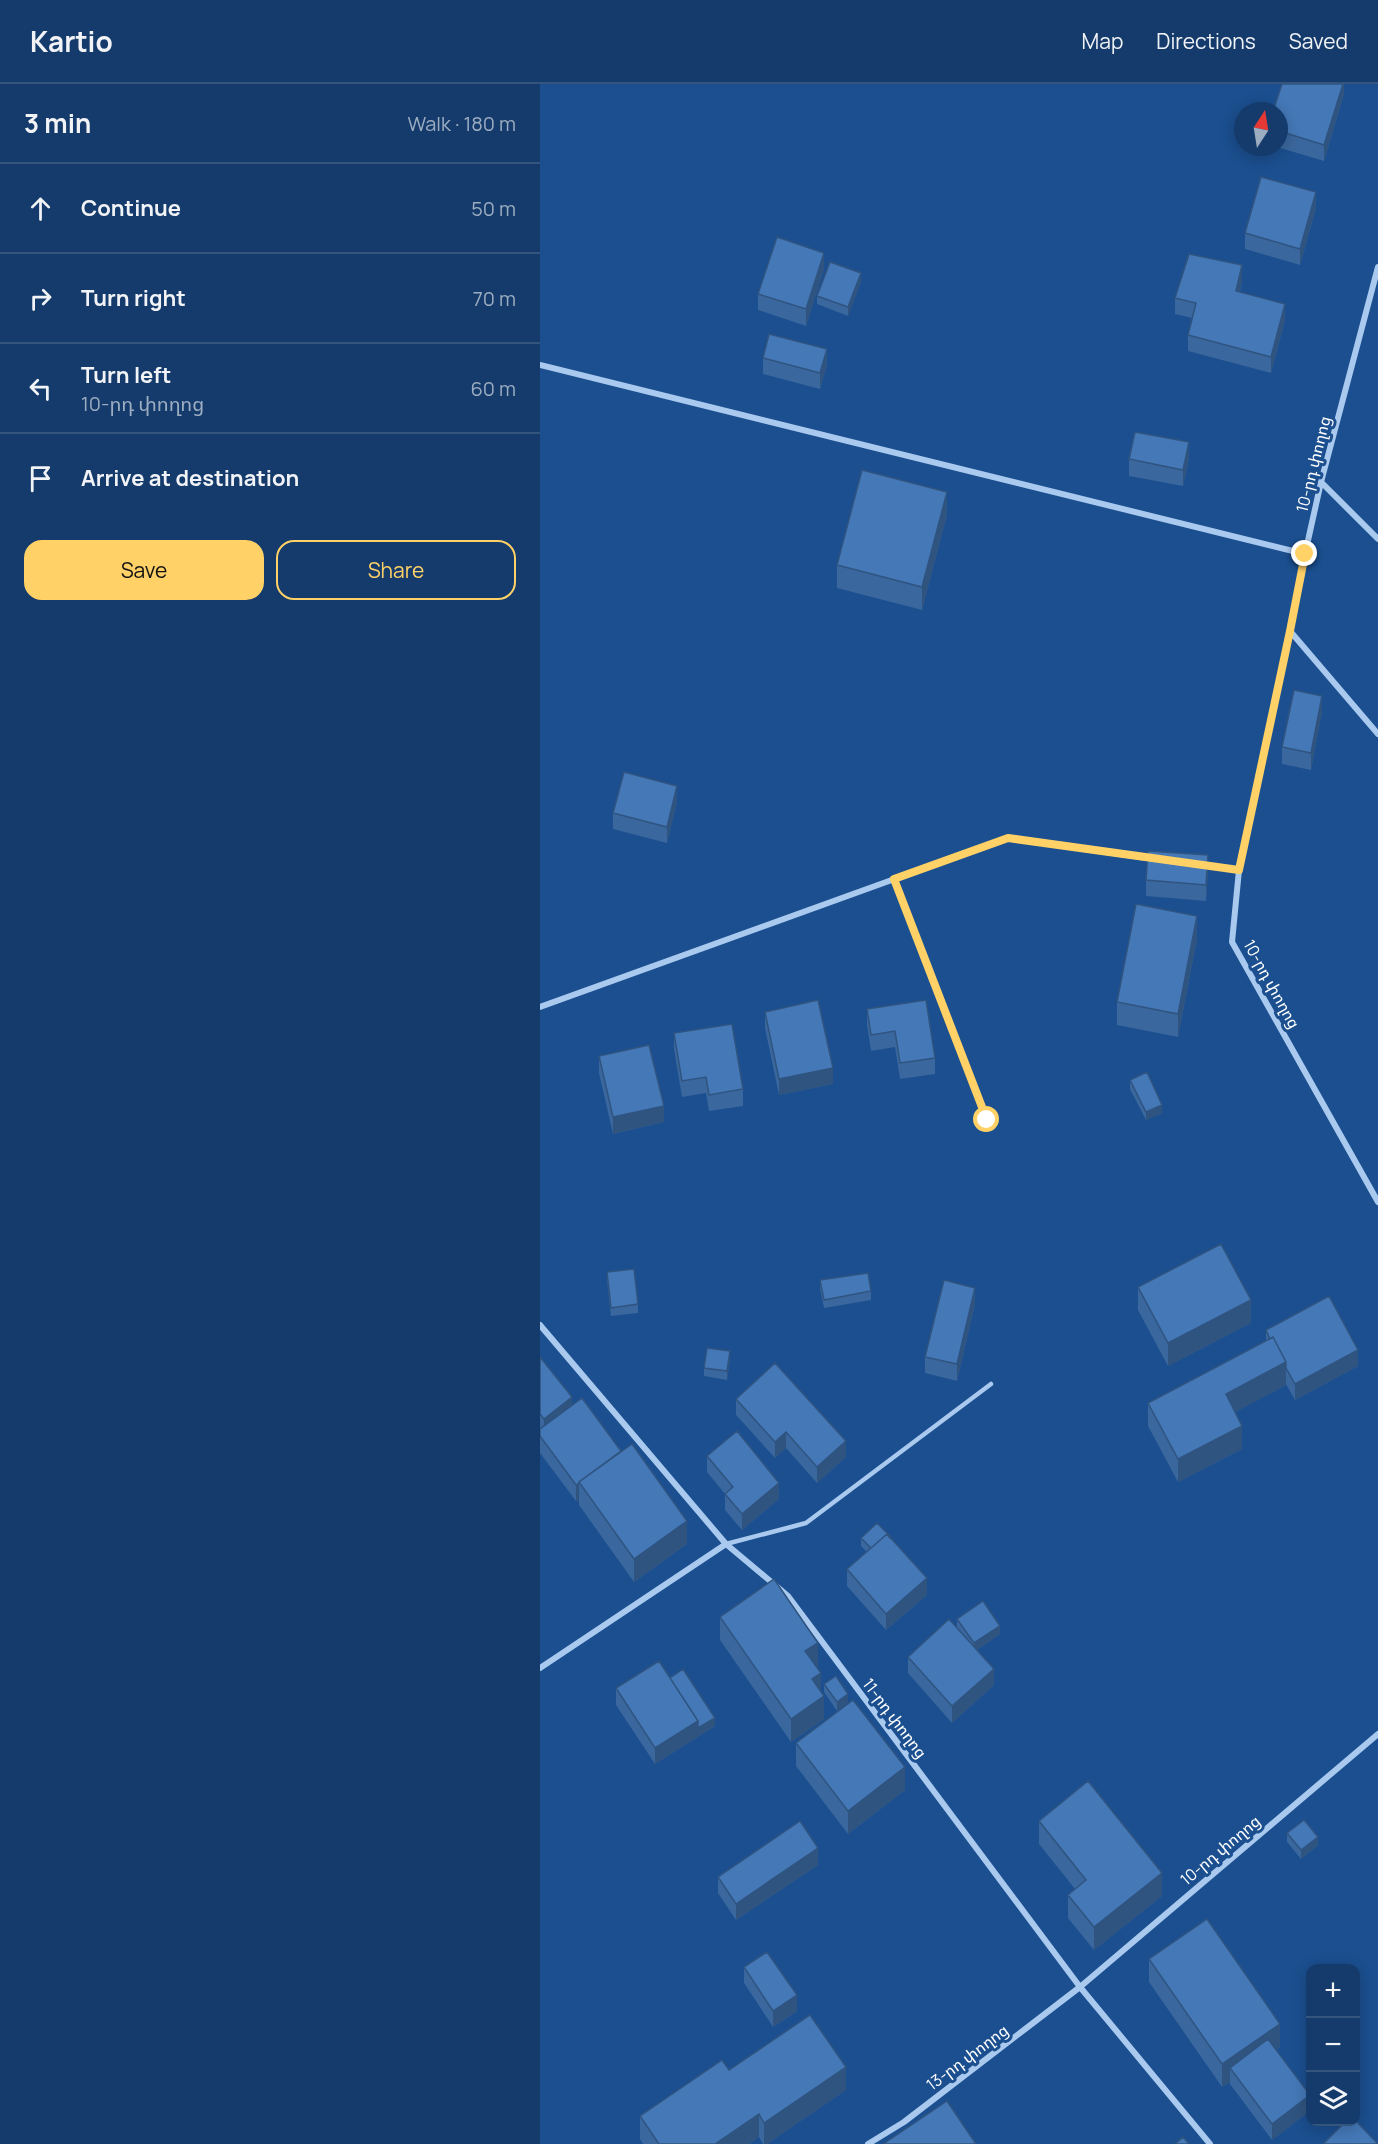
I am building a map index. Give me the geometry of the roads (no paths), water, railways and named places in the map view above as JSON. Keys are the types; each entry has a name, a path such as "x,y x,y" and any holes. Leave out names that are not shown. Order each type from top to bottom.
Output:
{"street":[{"name":"10-րդ փողոց","path":"1378,267 1321,482 1305,554 1239,870 1232,942 1378,1202"},
{"path":"540,364 1305,554"},
{"path":"1321,482 1378,539"},
{"path":"1290,631 1378,734"},
{"path":"540,1006 1008,838 1158,859"},
{"path":"1193,864 1239,870"},
{"name":"11-րդ փողոց","path":"540,1325 726,1544 788,1596 1080,1987 1210,2144"},
{"path":"540,1668 726,1544"},
{"name":"10-րդ փողոց","path":"1080,1987 1378,1734"},
{"name":"13-րդ փողոց","path":"868,2144 904,2122 1080,1987"}],"lane":[{"path":"894,879 987,1120"},
{"path":"726,1544 806,1523 991,1384"}]}
